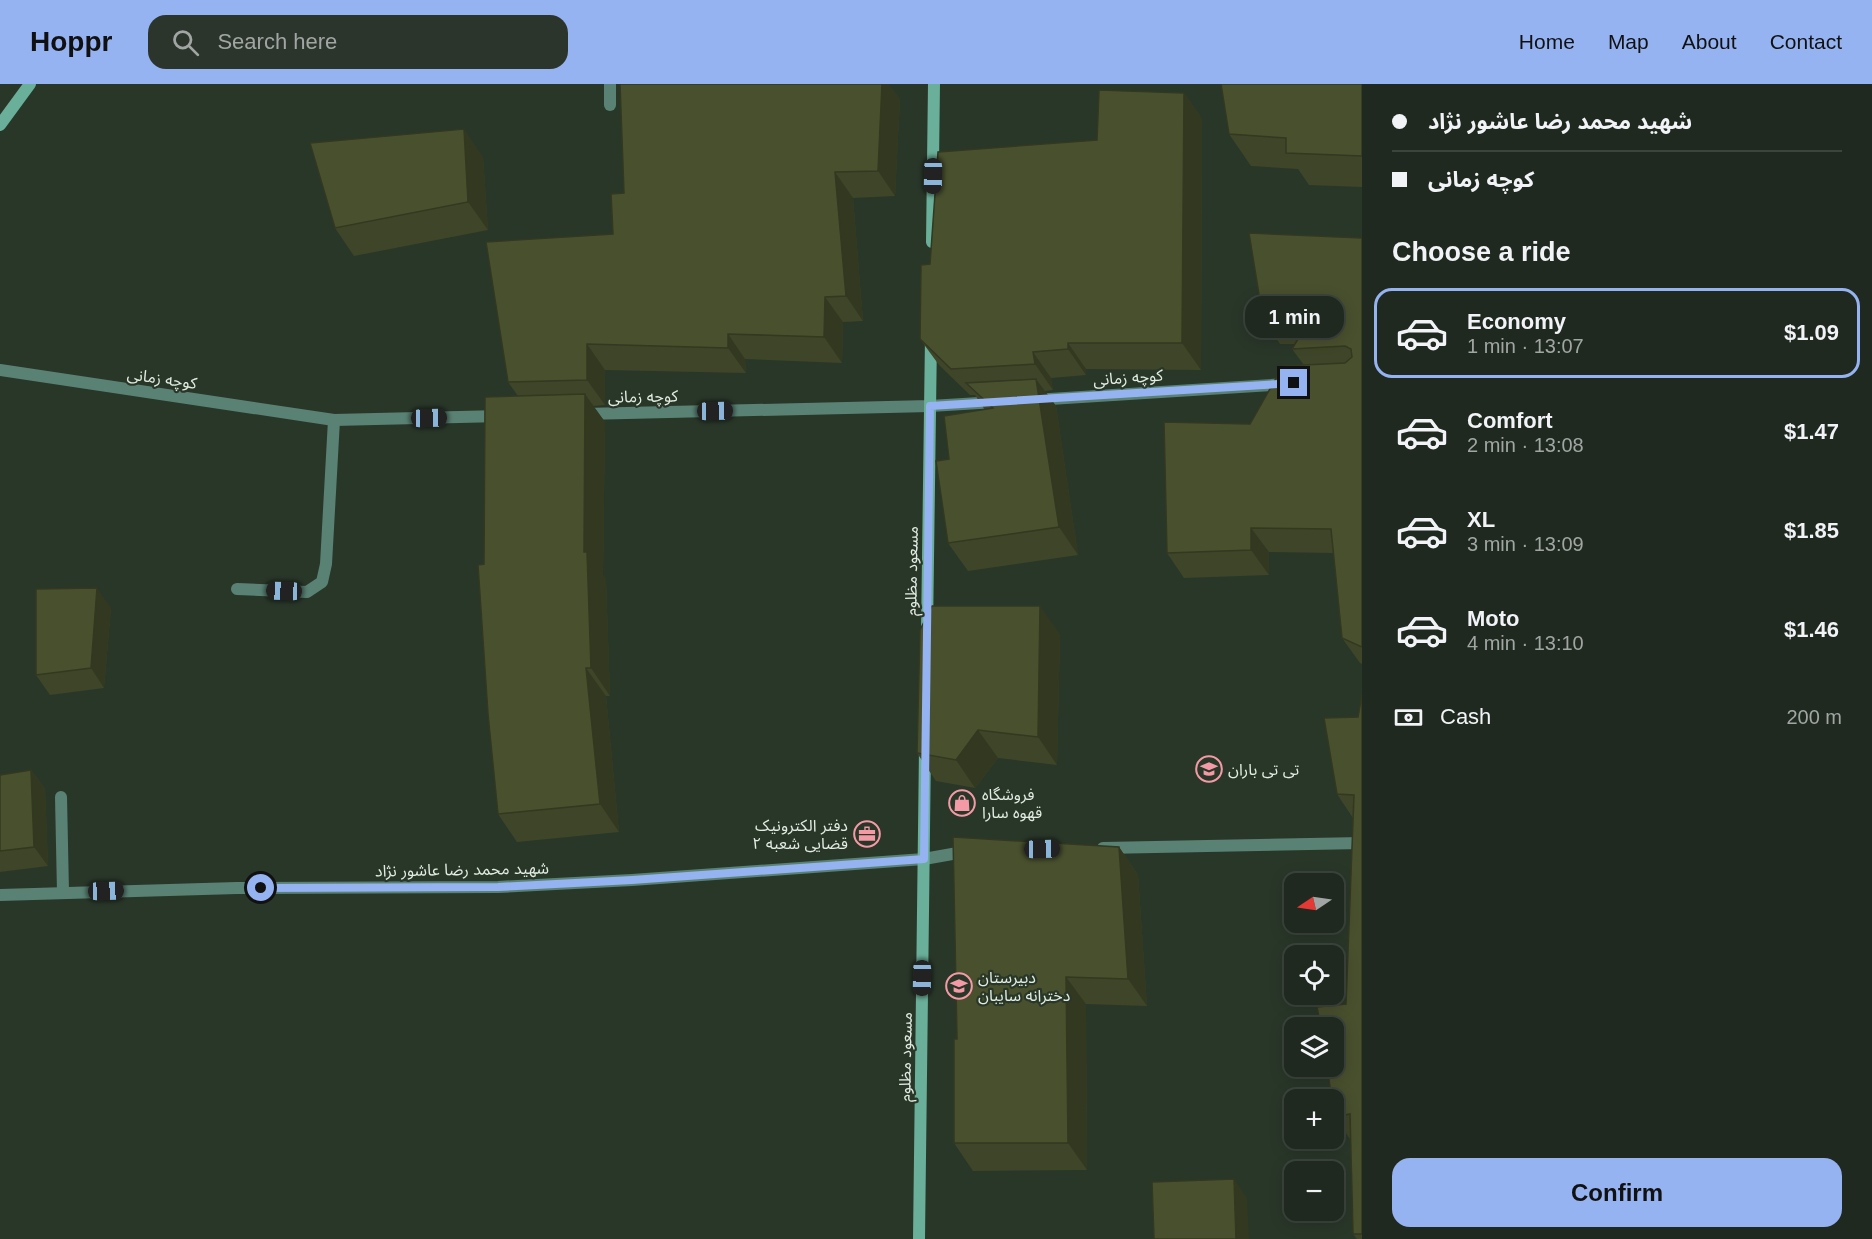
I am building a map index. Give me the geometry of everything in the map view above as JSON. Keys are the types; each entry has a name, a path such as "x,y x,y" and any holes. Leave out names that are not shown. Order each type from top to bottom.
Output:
{"street":[{"path":"0,125 30,84"},
{"path":"610,84 610,105"},
{"path":"932,251 934,84"},
{"name":"مسعود مظلوم","path":"927,644 931,322"},
{"name":"کوچه زمانی","path":"0,370 334,420 512,416"},
{"name":"کوچه زمانی","path":"572,414 930,406 1304,383"},
{"path":"237,590 307,592 322,582 327,564 334,420"},
{"name":"مسعود مظلوم","path":"919,1239 926,740"},
{"path":"61,797 63,892"},
{"path":"1091,848 1362,843"},
{"name":"شهید محمد رضا عاشور نژاد","path":"0,895 237,888 498,887 924,859 986,850"}],"building":[{"path":"620,84 882,84 878,171 835,172 846,296 825,297 824,337 728,334 728,348 587,344 587,380 508,382 486,242 613,234 611,194 624,193"},
{"path":"1221,84 1362,84 1362,156 1286,153 1286,138 1229,134"},
{"path":"1099,90 1184,93 1182,343 1068,343 1068,349 1033,352 1035,364 951,369 920,339 921,265 930,264 938,152 1097,140"},
{"path":"464,129 468,202 335,228 310,143"},
{"path":"1249,233 1362,238 1362,647 1342,638 1331,529 1251,528 1251,550 1167,553 1164,422 1250,424 1283,366 1345,363 1352,357 1351,349 1345,346 1292,349 1310,319 1263,319"},
{"path":"1036,379 1059,527 948,543 936,461 949,459 944,416 993,408 966,383"},
{"path":"585,394 584,552 587,552 591,668 586,668 600,804 498,814 488,714 478,565 484,564 485,397"},
{"path":"97,588 91,668 36,675 36,589"},
{"path":"932,606 1040,606 1038,737 978,730 956,760 917,753 920,630"},
{"path":"1362,694 1362,1234 1353,1234 1350,1114 1344,1115 1344,1089 1330,1089 1329,1077 1344,1077 1344,1017 1319,1017 1317,1007 1346,1004 1354,795 1337,794 1324,718 1358,717"},
{"path":"31,770 34,847 0,851 0,775"},
{"path":"953,837 1119,847 1128,979 1066,977 1068,1143 954,1143 954,1039 957,1039"},
{"path":"1234,1179 1236,1239 1154,1239 1152,1182"}],"place":[{"name":"تی تی باران","path":"1209,769"},
{"name":"فروشگاه قهوه سارا","path":"962,803"},
{"name":"دفتر الکترونیک قضایی شعبه ۲","path":"867,834"},
{"name":"دبیرستان دخترانه سایبان","path":"959,986"}],"route":[{"path":"261,888 498,887 632,880 924,859 930,406 1294,383"}]}
